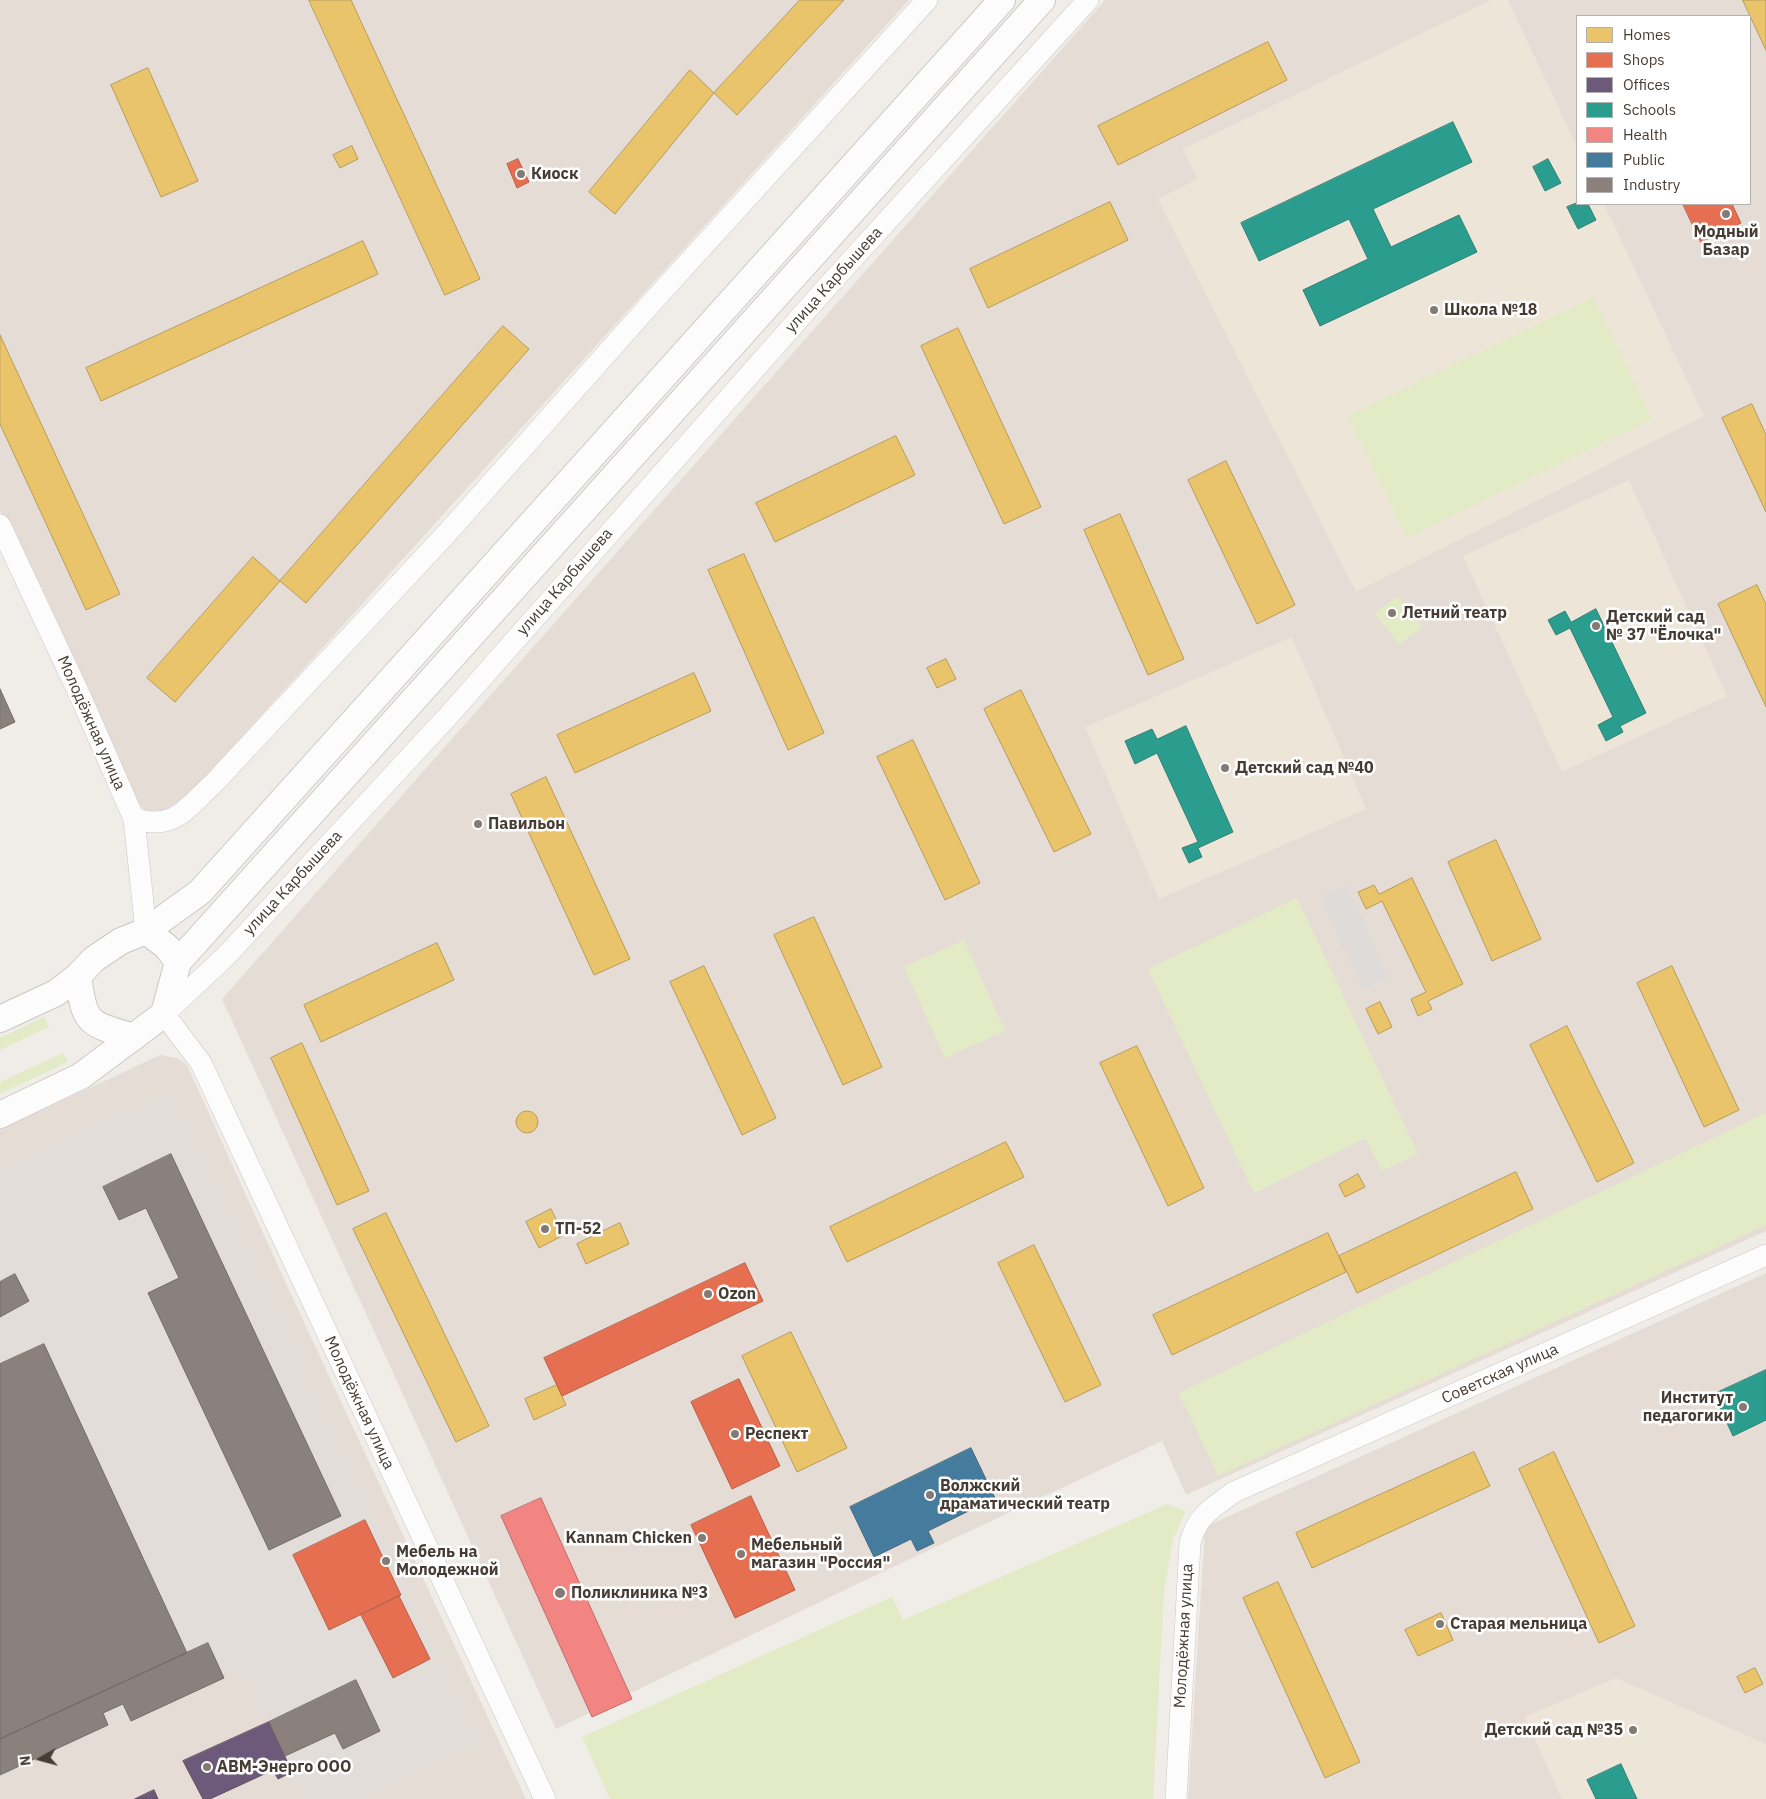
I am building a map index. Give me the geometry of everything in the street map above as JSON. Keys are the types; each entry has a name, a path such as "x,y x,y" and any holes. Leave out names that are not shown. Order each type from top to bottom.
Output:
{"street":[{"path":"134,819 152,824 173,820 214,783 448,532 655,299 927,0"},
{"path":"0,1019 56,993 78,976 94,959 121,941 146,931 200,892 1002,0"},
{"name":"улица Карбышева","path":"178,962 1042,0"},
{"name":"улица Карбышева","path":"0,1115 81,1076 164,1014 225,958 448,715 827,287 1088,0"},
{"name":"Молодёжная улица","path":"0,525 82,700 134,819 146,931"},
{"path":"146,931 167,947 178,962 164,1014"},
{"path":"78,976 86,1015 97,1026 134,1036"},
{"name":"Молодёжная улица","path":"164,1014 201,1063 545,1799"},
{"name":"Советская улица","path":"1234,1492 1766,1255"},
{"name":"Молодёжная улица","path":"1176,1799 1190,1543 1194,1528 1203,1516 1234,1492"}],"shaded area":[{"path":"0,0 909,0 182,803 153,815 139,806 0,511"},
{"path":"1105,0 1766,0 1766,1231 1186,1495 1162,1441 878,1574 556,1729 222,999"},
{"name":"Школа №18","path":"1491,0 1508,0 1576,145 1576,205 1604,205 1704,416 1356,592 1158,199 1198,179 1183,149"},
{"name":"Детский сад № 37 \"Ёлочка\"","path":"1629,480 1727,696 1562,772 1463,556"},
{"name":"Детский сад №40","path":"1292,637 1366,809 1159,899 1085,727"},
{"path":"1347,885 1389,978 1362,990 1320,897"},
{"path":"160,1055 177,1058 187,1065 283,1277 526,1799 0,1799 0,1130"},
{"path":"173,1091 480,1742 360,1799 305,1799 239,1663 0,1780 0,1170"},
{"path":"1766,1273 1766,1799 1188,1799 1205,1527"},
{"name":"Детский сад №35","path":"1616,1678 1766,1744 1766,1799 1562,1799 1525,1717"}],"green space":[{"path":"1593,297 1652,419 1407,538 1348,416"},
{"path":"1398,596 1422,627 1399,645 1375,613"},
{"path":"1297,898 1418,1154 1382,1171 1366,1138 1254,1193 1148,969"},
{"path":"964,940 1005,1031 945,1058 904,967"},
{"path":"44,1017 49,1027 0,1050 0,1038"},
{"path":"63,1053 68,1062 0,1094 0,1082"},
{"path":"1766,1113 1766,1225 1218,1476 1179,1393"},
{"path":"1167,1504 1186,1511 1173,1539 1164,1591 1153,1799 610,1799 582,1737 892,1597 903,1620"}],"building: Homes":[{"path":"309,0 351,0 480,279 445,295"},
{"path":"800,0 844,0 737,115 714,93"},
{"path":"1743,0 1766,0 1766,50 1751,15"},
{"path":"1268,42 1287,80 1118,165 1098,126"},
{"path":"148,68 198,181 161,197 111,85"},
{"path":"690,70 714,93 615,214 589,192"},
{"path":"352,146 358,159 340,168 333,155"},
{"path":"1110,202 1128,240 988,308 970,269"},
{"path":"363,241 378,274 101,401 86,368"},
{"path":"503,326 529,349 306,603 280,581"},
{"path":"958,328 1041,507 1004,524 921,346"},
{"path":"0,335 120,594 86,610 0,424"},
{"path":"1752,404 1766,435 1766,512 1722,418"},
{"path":"896,436 915,475 775,542 756,503"},
{"path":"1226,461 1295,605 1257,624 1188,480"},
{"path":"1120,514 1184,659 1148,675 1084,530"},
{"path":"744,554 824,733 788,750 708,570"},
{"path":"253,557 280,581 175,702 147,678"},
{"path":"1757,585 1766,604 1766,707 1718,604"},
{"path":"946,659 956,679 937,688 927,668"},
{"path":"694,673 711,711 575,773 557,735"},
{"path":"1021,690 1091,834 1054,852 984,709"},
{"path":"913,740 980,883 945,900 877,757"},
{"path":"546,777 630,959 594,975 511,794"},
{"path":"1496,840 1541,939 1492,961 1448,862"},
{"path":"1412,878 1463,984 1428,1001 1432,1009 1418,1016 1411,999 1426,992 1382,901 1366,909 1358,892 1374,885 1379,894"},
{"path":"814,917 882,1067 843,1085 774,935"},
{"path":"437,943 454,980 321,1042 304,1005"},
{"path":"704,966 776,1118 742,1135 670,982"},
{"path":"1672,966 1739,1110 1704,1127 1637,983"},
{"path":"1380,1002 1392,1027 1378,1034 1366,1009"},
{"path":"1567,1026 1634,1163 1597,1182 1530,1045"},
{"path":"302,1043 369,1191 337,1205 271,1058"},
{"path":"1137,1046 1204,1188 1168,1206 1100,1063"},
{"path":"527,1111 535,1114 538,1122 535,1130 527,1133 519,1130 516,1122 519,1114"},
{"path":"1006,1142 1024,1177 847,1262 830,1227"},
{"path":"1516,1172 1533,1209 1357,1293 1339,1256"},
{"path":"1358,1174 1365,1187 1345,1197 1339,1185"},
{"name":"ТП-52","path":"551,1209 564,1235 539,1248 526,1222"},
{"path":"386,1213 489,1426 456,1442 353,1229"},
{"path":"620,1223 629,1244 586,1264 577,1244"},
{"path":"1328,1233 1346,1272 1172,1355 1153,1315"},
{"path":"1034,1245 1101,1385 1065,1402 998,1263"},
{"path":"791,1332 847,1448 797,1472 742,1356"},
{"path":"557,1385 566,1405 534,1420 525,1399"},
{"path":"1474,1452 1490,1486 1312,1568 1296,1533"},
{"path":"1554,1452 1635,1626 1599,1643 1519,1469"},
{"path":"1278,1582 1360,1762 1325,1778 1243,1598"},
{"path":"1441,1613 1453,1640 1418,1656 1405,1630"},
{"path":"1755,1668 1763,1684 1745,1693 1737,1677"}],"building: Shops":[{"path":"518,159 529,182 517,188 507,164"},
{"path":"1683,205 1732,205 1741,223 1701,242"},
{"path":"745,1263 763,1301 562,1396 544,1358"},
{"name":"Респект","path":"739,1379 780,1466 732,1489 691,1402"},
{"name":"Мебельный магазин \"Россия\"","path":"751,1496 795,1590 735,1618 691,1525"},
{"path":"365,1520 401,1595 329,1630 293,1555"},
{"path":"399,1596 430,1659 393,1678 361,1615"}],"building: Offices":[{"path":"269,1722 292,1772 278,1779 273,1770 210,1799 203,1799 183,1761"},
{"path":"154,1790 158,1799 135,1799"}],"building: Schools":[{"path":"1453,122 1472,162 1373,209 1391,247 1459,215 1477,252 1320,326 1303,290 1368,259 1349,219 1259,261 1241,223"},
{"path":"1548,159 1561,183 1545,191 1533,167"},
{"path":"1576,203 1576,205 1588,205 1596,220 1578,229 1567,207"},
{"path":"1596,609 1646,713 1620,726 1623,732 1606,741 1598,725 1613,717 1570,628 1556,635 1548,620 1565,611 1571,622"},
{"path":"1186,726 1233,832 1198,848 1202,857 1189,863 1182,848 1198,842 1157,753 1135,764 1125,741 1152,729 1157,739"},
{"name":"Институт педагогики","path":"1766,1370 1766,1420 1733,1436 1714,1394"},
{"path":"1621,1764 1637,1799 1596,1799 1587,1780"}],"building: Health":[{"name":"Поликлиника №3","path":"541,1498 632,1699 592,1717 501,1516"}],"building: Public":[{"name":"Волжский драматический театр","path":"971,1448 995,1498 928,1531 934,1543 917,1551 911,1539 874,1557 850,1507"}],"building: Industry":[{"path":"0,689 15,722 0,729"},
{"path":"171,1154 341,1516 269,1550 148,1293 179,1278 146,1208 119,1220 103,1187"},
{"path":"15,1274 29,1301 0,1317 0,1282"},
{"path":"44,1344 187,1653 0,1739 0,1364"},
{"path":"208,1643 224,1678 131,1721 123,1704 103,1713 108,1725 0,1775 0,1739"},
{"path":"356,1680 380,1731 343,1749 335,1733 285,1756 269,1722"}],"place":[{"name":"Киоск","path":"521,174"},
{"name":"Модный Базар","path":"1726,214"},
{"name":"Школа №18","path":"1434,310"},
{"name":"Летний театр","path":"1392,613"},
{"name":"Детский сад № 37 \"Ёлочка\"","path":"1596,626"},
{"name":"Детский сад №40","path":"1225,768"},
{"name":"Павильон","path":"478,824"},
{"name":"ТП-52","path":"545,1229"},
{"name":"Ozon","path":"708,1294"},
{"name":"Институт педагогики","path":"1743,1407"},
{"name":"Респект","path":"735,1434"},
{"name":"Волжский драматический театр","path":"930,1495"},
{"name":"Kannam Chicken","path":"702,1538"},
{"name":"Мебельный магазин \"Россия\"","path":"741,1554"},
{"name":"Мебель на Молодежной","path":"386,1561"},
{"name":"Поликлиника №3","path":"560,1593"},
{"name":"Старая мельница","path":"1440,1624"},
{"name":"Детский сад №35","path":"1633,1730"},
{"name":"АВМ-Энерго ООО","path":"207,1767"}]}
